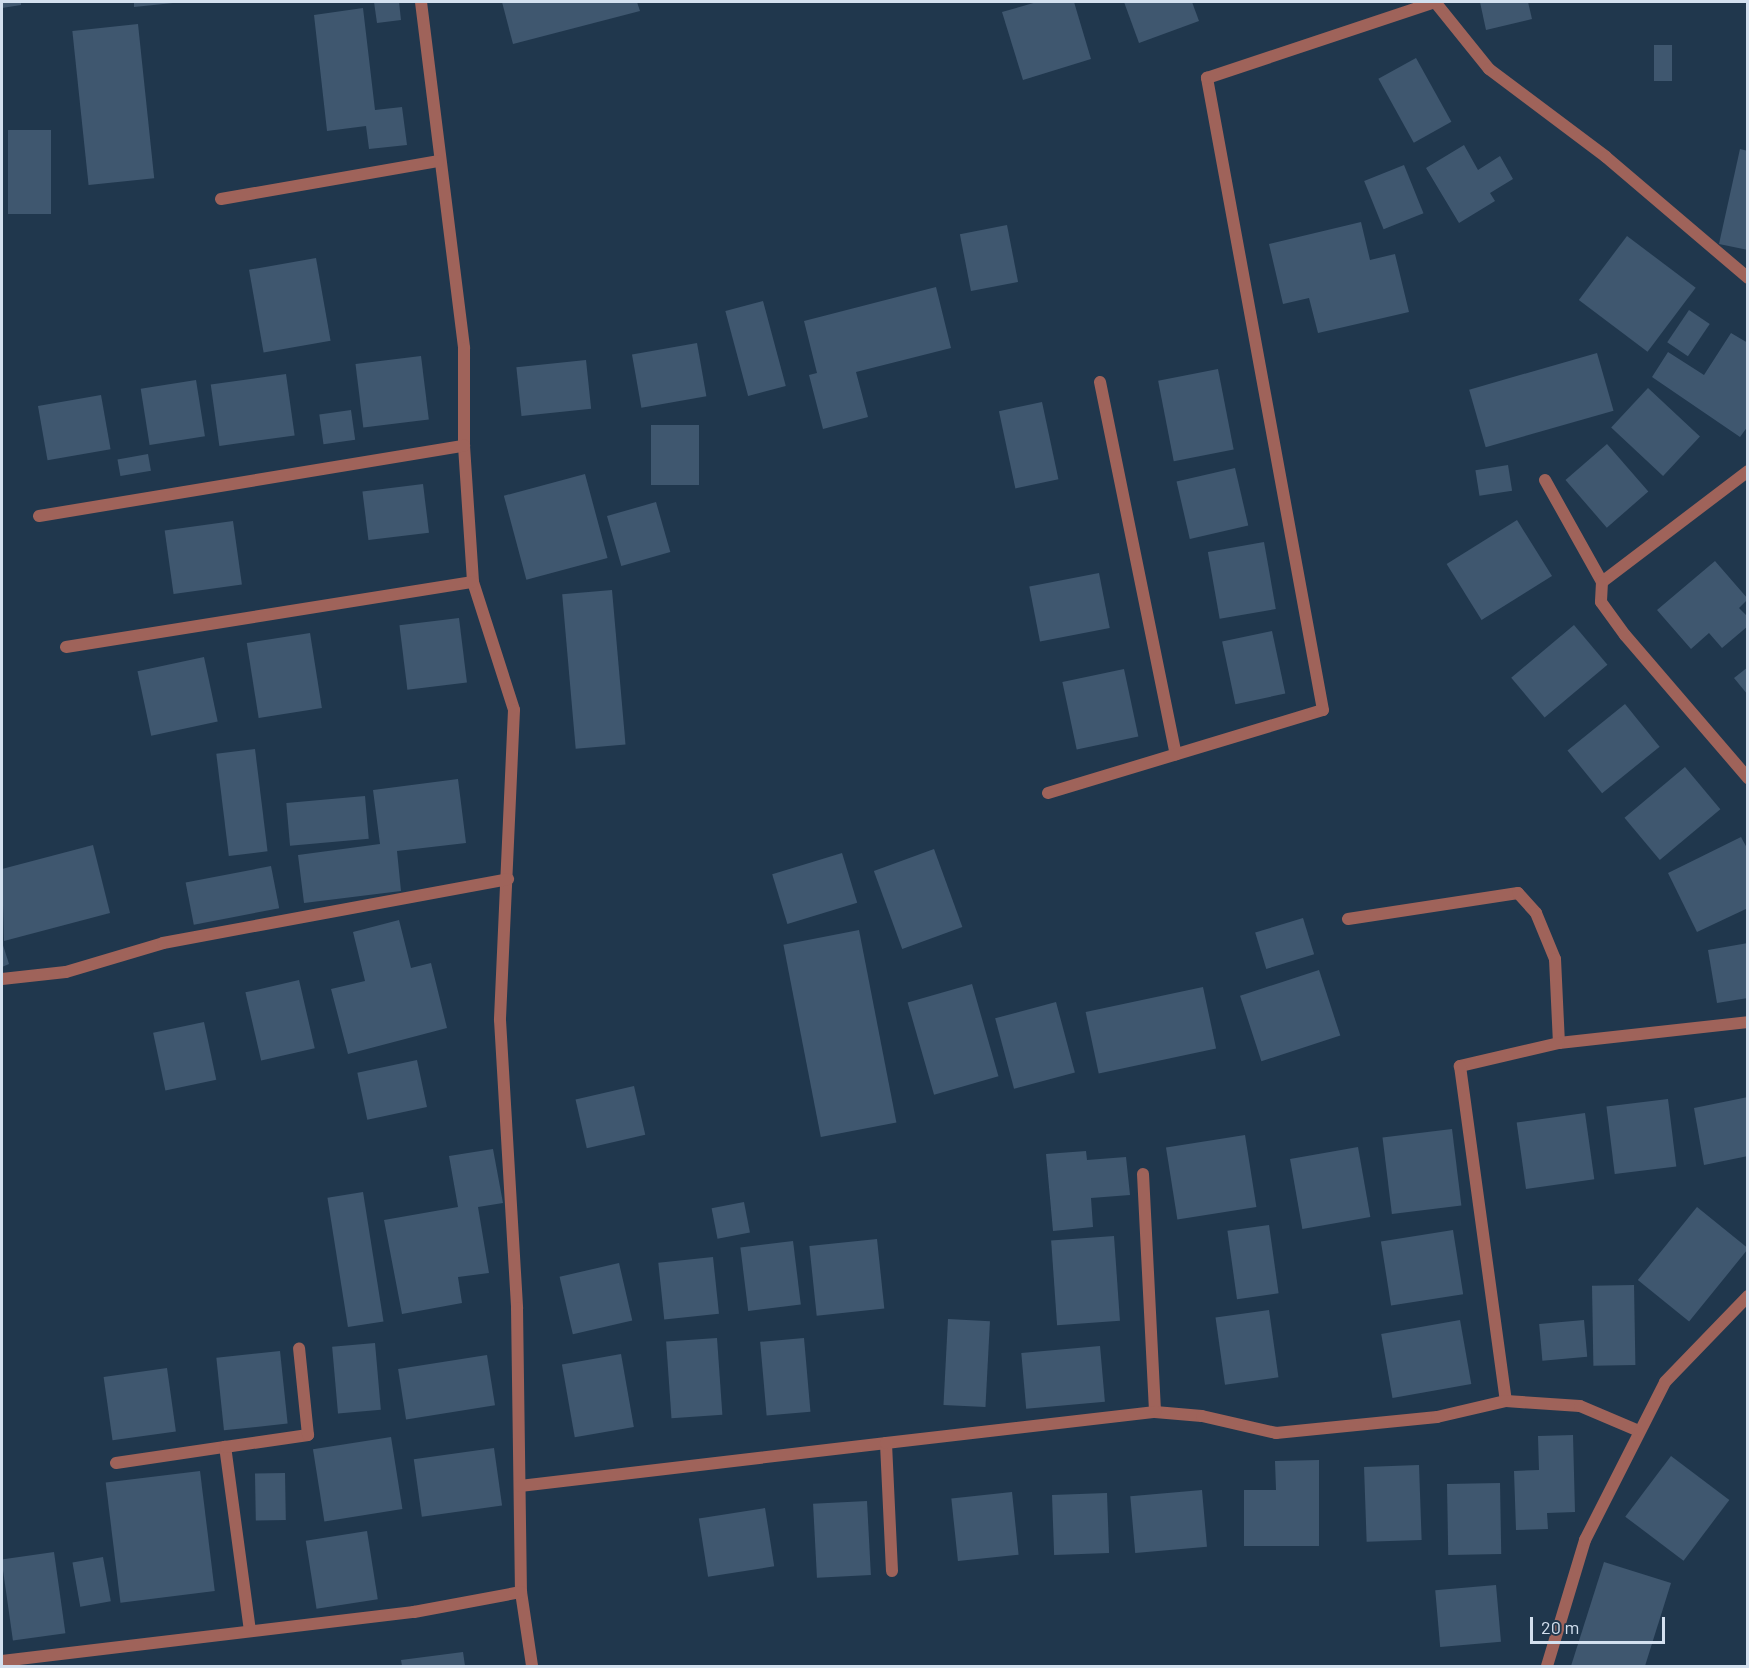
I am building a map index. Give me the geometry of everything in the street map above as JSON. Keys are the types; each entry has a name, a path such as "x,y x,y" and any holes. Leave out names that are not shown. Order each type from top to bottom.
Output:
{"street":[{"path":"421,2 438,161 464,348 465,446 472,582 514,710 500,1020 517,1308 521,1592 532,1666"},
{"path":"1048,794 1323,710 1207,78 1435,2 1489,69 1606,157 1748,278"},
{"path":"221,199 438,161"},
{"path":"1100,382 1176,754"},
{"path":"39,516 465,446"},
{"path":"1602,582 1748,471"},
{"path":"1545,480 1602,582 1601,602 1625,635 1748,778"},
{"path":"66,647 472,582"},
{"path":"2,979 66,972 164,943 508,879"},
{"path":"1348,919 1518,893 1536,913 1555,959 1559,1043"},
{"path":"1506,1401 1460,1066 1559,1043 1748,1022"},
{"path":"1143,1174 1155,1412"},
{"path":"1547,1666 1585,1539 1665,1382 1748,1296"},
{"path":"116,1463 308,1435 299,1348"},
{"path":"520,1486 1155,1412 1202,1416 1276,1433 1437,1417 1506,1401 1580,1406 1640,1431"},
{"path":"886,1443 892,1571"},
{"path":"225,1447 250,1631"},
{"path":"2,1661 414,1612 521,1592"}],"building":[{"path":"2,2 21,2 21,5 2,8"},
{"path":"134,2 173,2 173,3 134,7"},
{"path":"374,2 399,2 401,20 377,23"},
{"path":"502,2 637,2 640,11 513,44"},
{"path":"1037,2 1074,2 1091,59 1023,80 1002,12"},
{"path":"1124,2 1192,2 1199,21 1139,43"},
{"path":"1480,2 1528,2 1532,19 1486,30"},
{"path":"363,8 375,110 402,107 407,145 369,149 366,126 327,131 314,15"},
{"path":"138,24 154,178 89,185 72,31"},
{"path":"1654,45 1672,45 1672,81 1654,81"},
{"path":"1416,58 1451,122 1414,143 1378,79"},
{"path":"8,130 51,130 51,214 8,214"},
{"path":"1464,145 1478,170 1500,156 1513,179 1490,193 1495,201 1459,223 1426,168"},
{"path":"1740,149 1748,151 1748,250 1719,244"},
{"path":"1404,165 1423,213 1384,229 1364,181"},
{"path":"1361,222 1370,260 1395,254 1409,312 1318,333 1309,298 1283,304 1269,244"},
{"path":"1007,225 1018,282 971,291 960,234"},
{"path":"1627,236 1696,288 1648,352 1579,300"},
{"path":"316,258 331,341 264,353 249,270"},
{"path":"936,287 951,348 856,372 868,417 823,429 809,375 817,373 804,321"},
{"path":"763,301 786,386 748,396 725,311"},
{"path":"1689,310 1710,324 1688,356 1667,342"},
{"path":"1731,333 1748,343 1748,426 1740,437 1652,377 1668,352 1704,375"},
{"path":"697,343 706,396 641,408 632,354"},
{"path":"1597,353 1614,411 1486,447 1469,390"},
{"path":"421,356 429,420 363,428 355,364"},
{"path":"586,360 591,409 522,416 516,367"},
{"path":"1218,369 1234,449 1174,461 1158,381"},
{"path":"286,374 295,435 219,446 211,385"},
{"path":"196,380 205,436 150,445 141,389"},
{"path":"1648,388 1700,436 1663,476 1611,427"},
{"path":"101,395 111,449 48,460 38,406"},
{"path":"1042,402 1058,479 1015,488 999,411"},
{"path":"351,410 355,440 323,444 319,414"},
{"path":"651,425 699,425 699,485 651,485"},
{"path":"1607,444 1648,492 1607,528 1565,480"},
{"path":"148,454 151,471 120,476 117,459"},
{"path":"1508,465 1512,491 1479,496 1475,470"},
{"path":"1235,468 1248,525 1190,539 1177,481"},
{"path":"585,474 608,558 526,580 504,496"},
{"path":"423,484 429,533 368,540 362,491"},
{"path":"656,502 670,552 621,566 607,516"},
{"path":"1517,520 1552,576 1482,620 1447,564"},
{"path":"233,521 242,584 174,594 165,531"},
{"path":"1264,542 1276,609 1220,619 1208,552"},
{"path":"1715,561 1748,599 1739,608 1748,617 1748,626 1722,648 1709,633 1691,649 1657,610"},
{"path":"1099,573 1110,628 1040,642 1029,587"},
{"path":"612,590 626,744 576,749 562,594"},
{"path":"459,618 467,683 407,690 399,625"},
{"path":"1574,625 1607,665 1545,718 1511,678"},
{"path":"1272,631 1285,694 1235,704 1222,642"},
{"path":"310,633 322,708 259,718 247,643"},
{"path":"204,657 218,722 151,736 137,671"},
{"path":"1748,667 1748,695 1734,678"},
{"path":"1124,669 1138,736 1077,750 1062,682"},
{"path":"1625,704 1660,747 1602,793 1567,751"},
{"path":"255,749 268,851 229,856 216,754"},
{"path":"1685,767 1720,809 1660,860 1624,818"},
{"path":"458,779 466,843 397,851 401,891 304,903 298,855 380,844 373,790"},
{"path":"365,796 369,839 290,846 286,803"},
{"path":"1741,837 1748,850 1748,908 1697,932 1668,873"},
{"path":"93,845 110,913 4,941 2,869"},
{"path":"934,849 962,927 902,949 874,871"},
{"path":"842,853 857,903 787,924 772,874"},
{"path":"271,866 279,908 194,925 186,883"},
{"path":"1303,918 1314,954 1266,969 1255,933"},
{"path":"399,920 411,968 431,963 447,1028 348,1054 331,989 365,981 353,932"},
{"path":"859,930 896,1122 821,1137 783,945"},
{"path":"2,942 9,964 2,967"},
{"path":"1748,943 1748,998 1717,1003 1708,950"},
{"path":"1319,970 1340,1036 1261,1061 1240,996"},
{"path":"299,980 315,1048 261,1061 245,992"},
{"path":"972,984 998,1076 934,1095 908,1002"},
{"path":"1203,987 1216,1049 1099,1074 1086,1012"},
{"path":"1056,1002 1075,1073 1014,1089 995,1018"},
{"path":"204,1022 216,1080 165,1091 153,1033"},
{"path":"417,1060 427,1107 367,1120 357,1073"},
{"path":"634,1086 645,1135 587,1148 576,1099"},
{"path":"1748,1097 1748,1156 1704,1165 1694,1108"},
{"path":"1668,1099 1676,1166 1615,1174 1606,1107"},
{"path":"1585,1113 1594,1179 1526,1189 1517,1123"},
{"path":"1452,1129 1461,1205 1392,1214 1383,1138"},
{"path":"1245,1135 1256,1207 1177,1220 1166,1148"},
{"path":"1358,1147 1370,1217 1302,1229 1290,1159"},
{"path":"493,1149 503,1203 478,1207 489,1273 458,1277 462,1303 402,1314 384,1220 458,1207 449,1156"},
{"path":"1086,1151 1087,1160 1126,1157 1130,1195 1091,1198 1093,1227 1053,1231 1046,1154"},
{"path":"363,1192 383,1321 348,1327 327,1198"},
{"path":"744,1202 750,1232 718,1239 712,1208"},
{"path":"1697,1207 1748,1249 1689,1322 1638,1280"},
{"path":"1269,1225 1279,1293 1237,1299 1227,1231"},
{"path":"1453,1230 1463,1294 1391,1306 1381,1241"},
{"path":"1114,1236 1120,1321 1057,1325 1051,1240"},
{"path":"877,1239 884,1309 817,1316 809,1246"},
{"path":"793,1241 801,1305 748,1311 740,1247"},
{"path":"713,1257 719,1314 664,1319 658,1263"},
{"path":"619,1263 632,1320 573,1334 560,1277"},
{"path":"1634,1285 1635,1365 1593,1366 1592,1286"},
{"path":"1269,1310 1278,1377 1225,1385 1216,1318"},
{"path":"948,1319 990,1321 985,1407 943,1405"},
{"path":"1460,1320 1471,1384 1393,1398 1381,1334"},
{"path":"1584,1320 1587,1357 1542,1361 1539,1324"},
{"path":"717,1338 722,1415 671,1418 666,1342"},
{"path":"804,1338 810,1412 767,1416 760,1342"},
{"path":"375,1343 381,1410 338,1413 332,1347"},
{"path":"1100,1346 1105,1402 1026,1409 1021,1353"},
{"path":"280,1351 288,1424 224,1430 216,1358"},
{"path":"621,1354 634,1427 575,1437 562,1364"},
{"path":"487,1355 495,1405 406,1419 398,1369"},
{"path":"167,1368 176,1431 113,1440 104,1377"},
{"path":"1573,1435 1575,1512 1547,1513 1548,1529 1516,1530 1514,1471 1539,1470 1538,1436"},
{"path":"391,1437 402,1509 324,1521 313,1449"},
{"path":"494,1448 502,1505 422,1517 414,1459"},
{"path":"1671,1456 1729,1500 1684,1561 1625,1517"},
{"path":"1319,1460 1319,1546 1244,1546 1244,1490 1276,1490 1275,1461"},
{"path":"1419,1465 1422,1540 1367,1542 1364,1467"},
{"path":"200,1471 215,1591 120,1603 106,1483"},
{"path":"285,1473 286,1520 256,1521 255,1474"},
{"path":"1500,1483 1501,1554 1448,1555 1447,1484"},
{"path":"1202,1490 1207,1547 1135,1553 1130,1496"},
{"path":"1012,1492 1019,1555 958,1561 951,1498"},
{"path":"1107,1493 1109,1553 1054,1555 1052,1495"},
{"path":"867,1501 871,1575 817,1578 813,1504"},
{"path":"765,1508 774,1566 708,1577 699,1518"},
{"path":"367,1531 378,1599 317,1609 306,1541"},
{"path":"54,1552 65,1633 13,1641 2,1559"},
{"path":"103,1557 111,1601 80,1607 72,1562"},
{"path":"1604,1562 1671,1583 1645,1666 1571,1666"},
{"path":"1496,1585 1501,1642 1440,1647 1435,1590"},
{"path":"463,1652 465,1666 402,1666 401,1660"}]}
